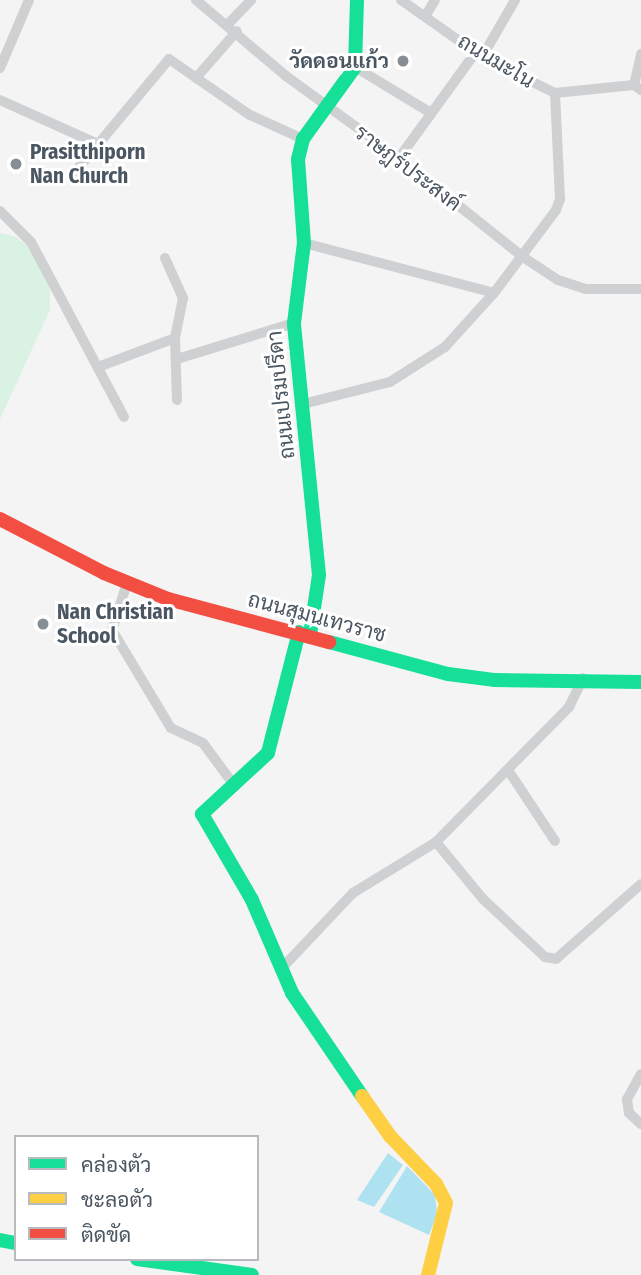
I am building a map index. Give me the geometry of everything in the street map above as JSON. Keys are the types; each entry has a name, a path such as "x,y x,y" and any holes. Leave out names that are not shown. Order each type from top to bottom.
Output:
{"street":[{"path":"0,68 29,0"},
{"name":"ราษฎร์ประสงค์","path":"196,0 229,23 325,106 399,158 523,257 558,280 586,289 641,289"},
{"path":"229,23 251,0"},
{"path":"358,0 355,67 431,113"},
{"name":"ถนนมะโน","path":"401,0 426,15 479,55 555,93 638,88"},
{"path":"426,15 435,0"},
{"path":"399,158 431,113 479,55 516,0"},
{"path":"196,78 237,31"},
{"path":"638,88 641,54"},
{"path":"75,172 169,59 250,115 303,139"},
{"name":"ถนนเปรมปรีดา","path":"282,968 252,900 202,814 268,753 275,738 319,575 294,323 304,243 298,159 303,139 355,67"},
{"path":"303,404 390,382 445,347 494,293 523,257 560,199 555,93"},
{"path":"0,100 98,144"},
{"path":"0,211 32,242 124,417"},
{"path":"304,243 494,293"},
{"path":"165,258 183,298 175,338 177,400"},
{"path":"177,359 294,323"},
{"path":"98,367 175,338"},
{"name":"ถนนสุมนเทวราช","path":"0,519 127,583 169,599 448,674 494,680 583,678 641,682"},
{"path":"127,583 112,630 171,728 203,743 234,785"},
{"path":"428,1275 446,1203 436,1184 390,1136 313,1027 282,968 353,893 436,842 569,707 583,678"},
{"path":"508,770 555,841"},
{"path":"436,842 483,899 545,957 556,959 623,896 641,884"},
{"path":"641,1074 627,1099 629,1112 641,1124"},
{"path":"165,1261 234,1266 252,1275"}],"green space":[{"path":"0,233 16,237 36,252 50,278 50,310 0,419"}],"water":[{"path":"388,1153 403,1165 374,1207 357,1200"},
{"path":"407,1166 435,1195 437,1214 429,1235 379,1212"}],"traffic: fast":[{"path":"310,635 319,575 294,323 304,243 298,159 303,139 355,67 357,0"},
{"path":"299,632 268,753 202,814 252,900 292,993 362,1096"},
{"path":"329,642 448,674 494,680 641,682"},
{"path":"0,1240 14,1243"},
{"path":"151,1261 252,1275"}],"traffic: slow":[{"path":"362,1096 390,1136 436,1184 446,1203 428,1275"}],"traffic: jam":[{"path":"0,519 104,573 168,599 329,642"}],"place":[{"name":"วัดดอนแก้ว","path":"403,61"},
{"name":"Prasitthiporn Nan Church","path":"16,164"},
{"name":"Nan Christian School","path":"43,624"}]}
